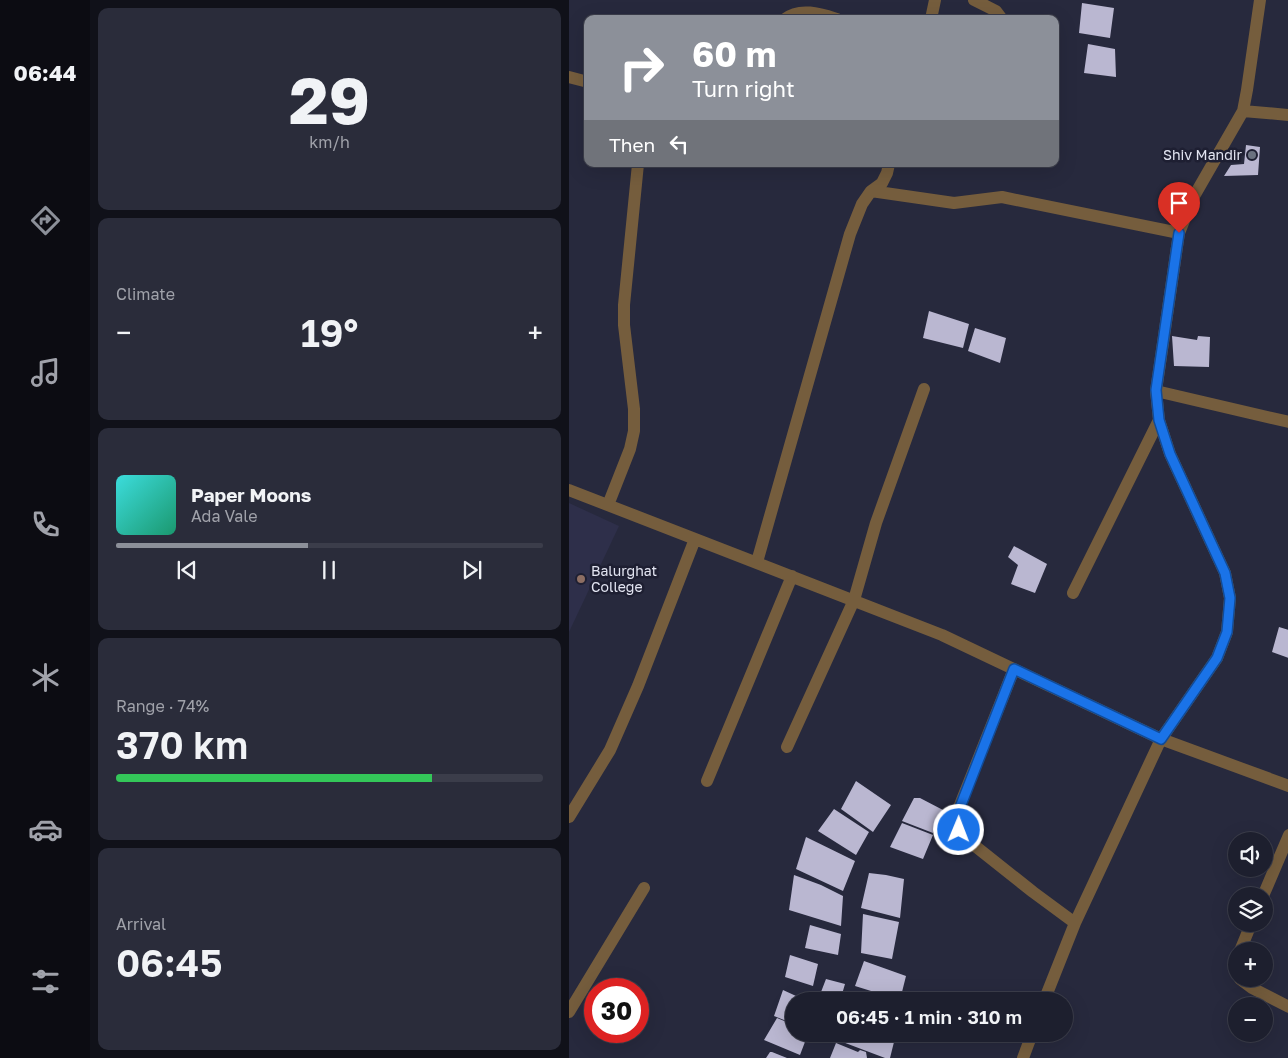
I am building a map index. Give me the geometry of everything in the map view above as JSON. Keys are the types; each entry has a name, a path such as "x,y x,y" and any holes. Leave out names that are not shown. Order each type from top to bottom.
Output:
{"street":[{"path":"932,15 935,0"},
{"path":"974,0 996,11 999,15"},
{"path":"1048,992 1075,923 1161,739 1217,658 1227,632 1230,598 1225,573 1170,454 1159,420 1156,390 1179,233 1193,198 1243,111 1260,0"},
{"path":"791,15 806,12 819,15"},
{"path":"569,77 584,81"},
{"path":"1243,111 1288,115"},
{"path":"608,505 630,450 634,431 634,409 624,325 624,305 638,167"},
{"path":"757,562 850,234 862,204 871,191 882,183 888,167"},
{"path":"871,191 954,203 1003,197 1179,233"},
{"path":"787,747 854,600 876,523 924,389"},
{"path":"1156,390 1288,422"},
{"path":"1073,593 1159,420"},
{"path":"569,490 942,634 1161,739 1288,786"},
{"path":"569,817 610,750 638,686 695,539"},
{"path":"707,781 792,576"},
{"path":"1014,669 961,802 957,819 959,830 965,838 1075,923"},
{"path":"1267,887 1288,835"},
{"path":"569,1012 644,888"},
{"path":"1250,987 1288,1008"},
{"path":"1023,1058 1029,1042"}],"shaded area":[{"name":"Balurghat College","path":"569,503 619,526 569,632"}],"building":[{"path":"1082,3 1114,8 1110,38 1079,33"},
{"path":"1088,44 1115,49 1116,77 1084,73"},
{"name":"Shiv Mandir","path":"1246,145 1260,147 1258,175 1224,176 1231,165 1244,164"},
{"path":"929,311 969,324 963,348 923,338"},
{"path":"975,328 1006,338 1000,363 968,351"},
{"path":"1172,336 1197,340 1198,336 1210,337 1209,367 1174,366"},
{"path":"1014,546 1047,564 1035,593 1011,584 1018,565 1008,557"},
{"path":"1279,627 1289,630 1289,658 1272,652"},
{"path":"856,781 891,805 873,832 841,809"},
{"path":"914,798 920,798 943,810 944,813 933,833 902,821"},
{"path":"834,809 869,832 856,855 818,831"},
{"path":"902,823 933,835 923,859 890,847"},
{"path":"806,837 855,861 843,891 796,869"},
{"path":"869,873 904,879 900,918 861,908"},
{"path":"794,875 843,896 841,926 789,910"},
{"path":"863,914 899,922 892,959 861,953"},
{"path":"810,925 841,934 838,955 805,948"},
{"path":"790,955 818,964 813,986 785,977"},
{"path":"864,961 906,976 902,992 874,992 855,986"},
{"path":"826,979 845,984 843,992 821,992"},
{"path":"783,990 787,992 785,992 785,1020 774,1016"},
{"path":"777,1018 785,1021 785,1042 805,1042 800,1055 764,1040"},
{"path":"843,1042 894,1042 890,1058 885,1058"},
{"path":"836,1043 858,1052 860,1050 866,1052 867,1058 830,1058"},
{"path":"772,1052 787,1058 766,1058"}],"place":[{"name":"Shiv Mandir","path":"1252,155"},
{"name":"Balurghat College","path":"581,579"}],"route":[{"path":"959,830 957,819 959,810 1014,669 1161,739 1217,658 1227,632 1230,598 1225,573 1170,454 1159,420 1156,390 1179,233"}]}
